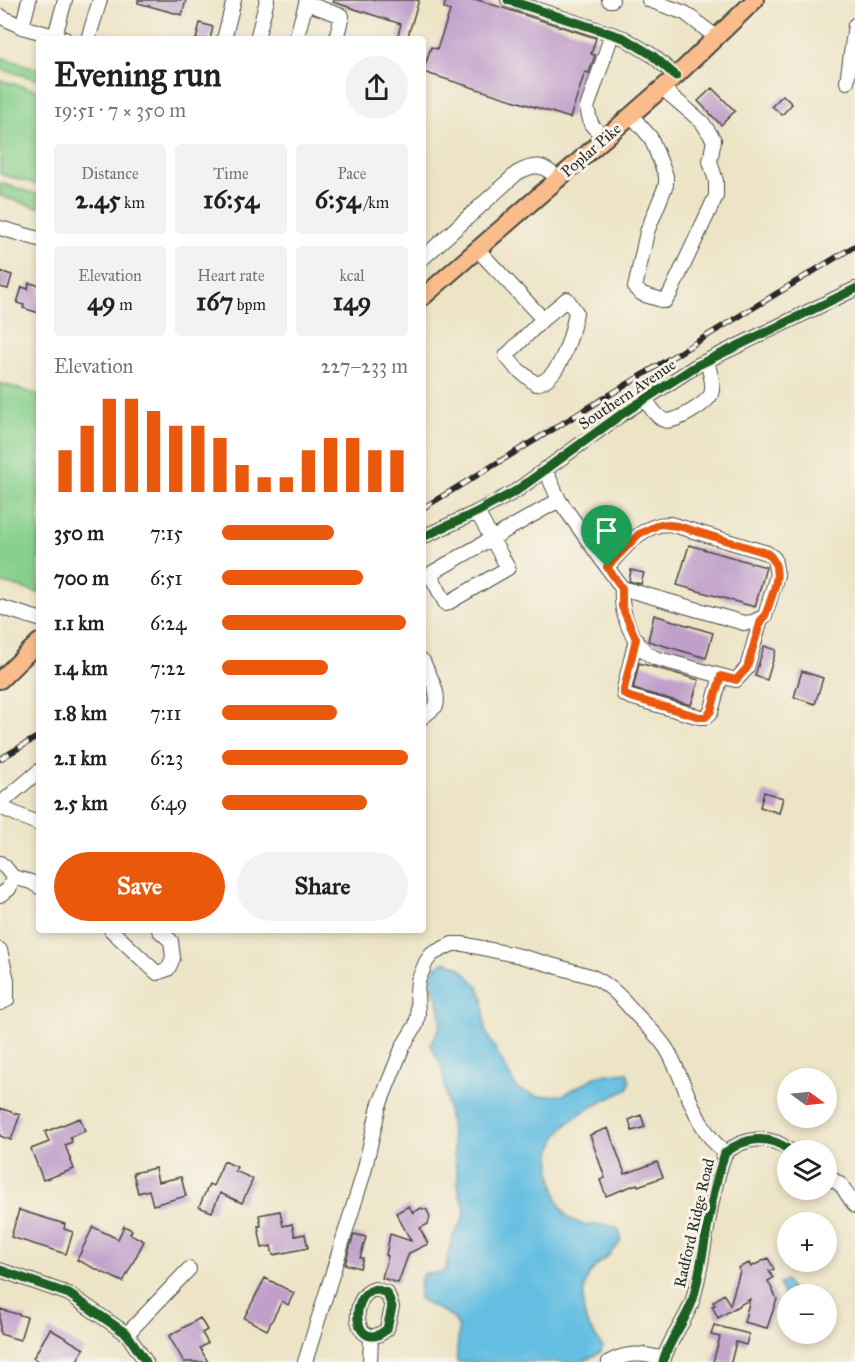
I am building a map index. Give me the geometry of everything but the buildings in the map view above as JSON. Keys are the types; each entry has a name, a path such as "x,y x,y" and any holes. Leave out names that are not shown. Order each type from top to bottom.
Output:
{"main road":[{"name":"Poplar Pike","path":"426,294 676,76 755,0"},
{"path":"0,680 36,645"}],"street":[{"path":"22,27 29,0"},
{"path":"60,36 65,0"},
{"path":"89,36 100,0"},
{"path":"225,36 234,0"},
{"path":"258,36 267,0"},
{"path":"508,0 624,38 652,55 676,76"},
{"path":"649,0 685,13 716,37"},
{"path":"298,36 306,2 342,16 337,36"},
{"path":"0,16 22,27 56,36"},
{"path":"847,82 855,25"},
{"path":"604,138 591,124 587,108 612,34"},
{"path":"631,115 651,138 666,176 666,185 647,232 635,288 642,294 665,300 670,294 716,196 716,188 711,161 714,140 702,122 662,88"},
{"path":"426,255 517,173 529,166 540,166 558,178"},
{"path":"0,228 36,238"},
{"path":"477,249 543,319"},
{"name":"Southern Avenue","path":"426,536 477,512 516,490 645,399 707,361 855,289"},
{"path":"567,299 576,312 572,332 559,363 551,377 536,384 516,368 506,356 543,319 567,299"},
{"path":"645,399 662,420 667,422 695,408 707,400 711,394 712,385 707,361"},
{"path":"545,469 560,500 607,567 622,588 622,607 645,653 655,658 736,680 742,675 747,668 777,575 774,558 767,553 678,526 660,524 639,534 607,567"},
{"path":"477,512 492,537 508,568 446,604 430,574 492,537 560,500"},
{"path":"622,588 744,623 761,620"},
{"path":"0,607 36,618"},
{"path":"636,639 624,689 624,694 630,697 706,717 711,711 721,676"},
{"path":"426,669 438,699 436,706 426,714"},
{"path":"36,774 0,806 36,823"},
{"path":"0,864 13,877 36,884"},
{"path":"0,895 9,889 13,877"},
{"path":"114,933 157,973 168,969 173,958 171,941 162,933"},
{"path":"305,1362 364,1172 379,1106 403,1046 416,1025 418,981 432,954 452,944 463,944 520,957 590,976 603,982 668,1050 700,1123 707,1135 725,1153"},
{"path":"0,950 7,980 7,1000 0,1004"},
{"name":"Radford Ridge Road","path":"663,1361 691,1305 699,1276 715,1189 725,1153 745,1141 762,1139 777,1142"},
{"path":"837,1182 855,1206"},
{"path":"127,1334 189,1269"},
{"path":"0,1270 69,1294 127,1334 146,1362"},
{"path":"370,1362 371,1337"},
{"path":"609,1362 628,1355 641,1354 663,1361"}],"green space":[{"path":"0,57 36,68 36,79 0,69"},
{"path":"0,80 36,90 36,184 0,174"},
{"path":"0,183 36,194 36,207 0,196"},
{"path":"0,383 36,394 36,592 0,582"}],"water":[{"path":"445,961 458,966 478,986 483,997 485,1030 517,1089 537,1096 563,1095 599,1075 627,1072 629,1077 627,1090 581,1113 569,1122 559,1134 553,1147 550,1163 558,1201 566,1215 574,1221 587,1225 613,1226 620,1232 621,1238 613,1251 591,1272 586,1282 584,1315 602,1347 601,1352 582,1362 457,1362 458,1327 456,1321 419,1298 420,1281 424,1273 440,1273 446,1270 451,1241 463,1220 465,1209 460,1197 442,1067 430,1044 438,1030 441,1016 430,981 434,969"}],"railway":[{"path":"426,506 855,246"},
{"path":"0,759 36,738"}],"cycle path":[{"path":"508,0 624,38 652,55 676,76"},
{"path":"426,536 516,491 619,416 696,366 855,289"},
{"path":"663,1362 693,1299 715,1189 725,1153 749,1141 765,1140 777,1143"},
{"path":"0,1270 69,1294 127,1334 146,1362"},
{"path":"375,1289 387,1293 392,1307 387,1329 376,1335 368,1335 358,1322 358,1312 360,1302 366,1294 375,1289"}],"route":[{"path":"660,524 678,526 767,553 774,558 777,575 747,668 736,680 721,676 711,711 706,717 624,694 636,639 622,607 622,588 607,567 639,534 660,524"}]}
